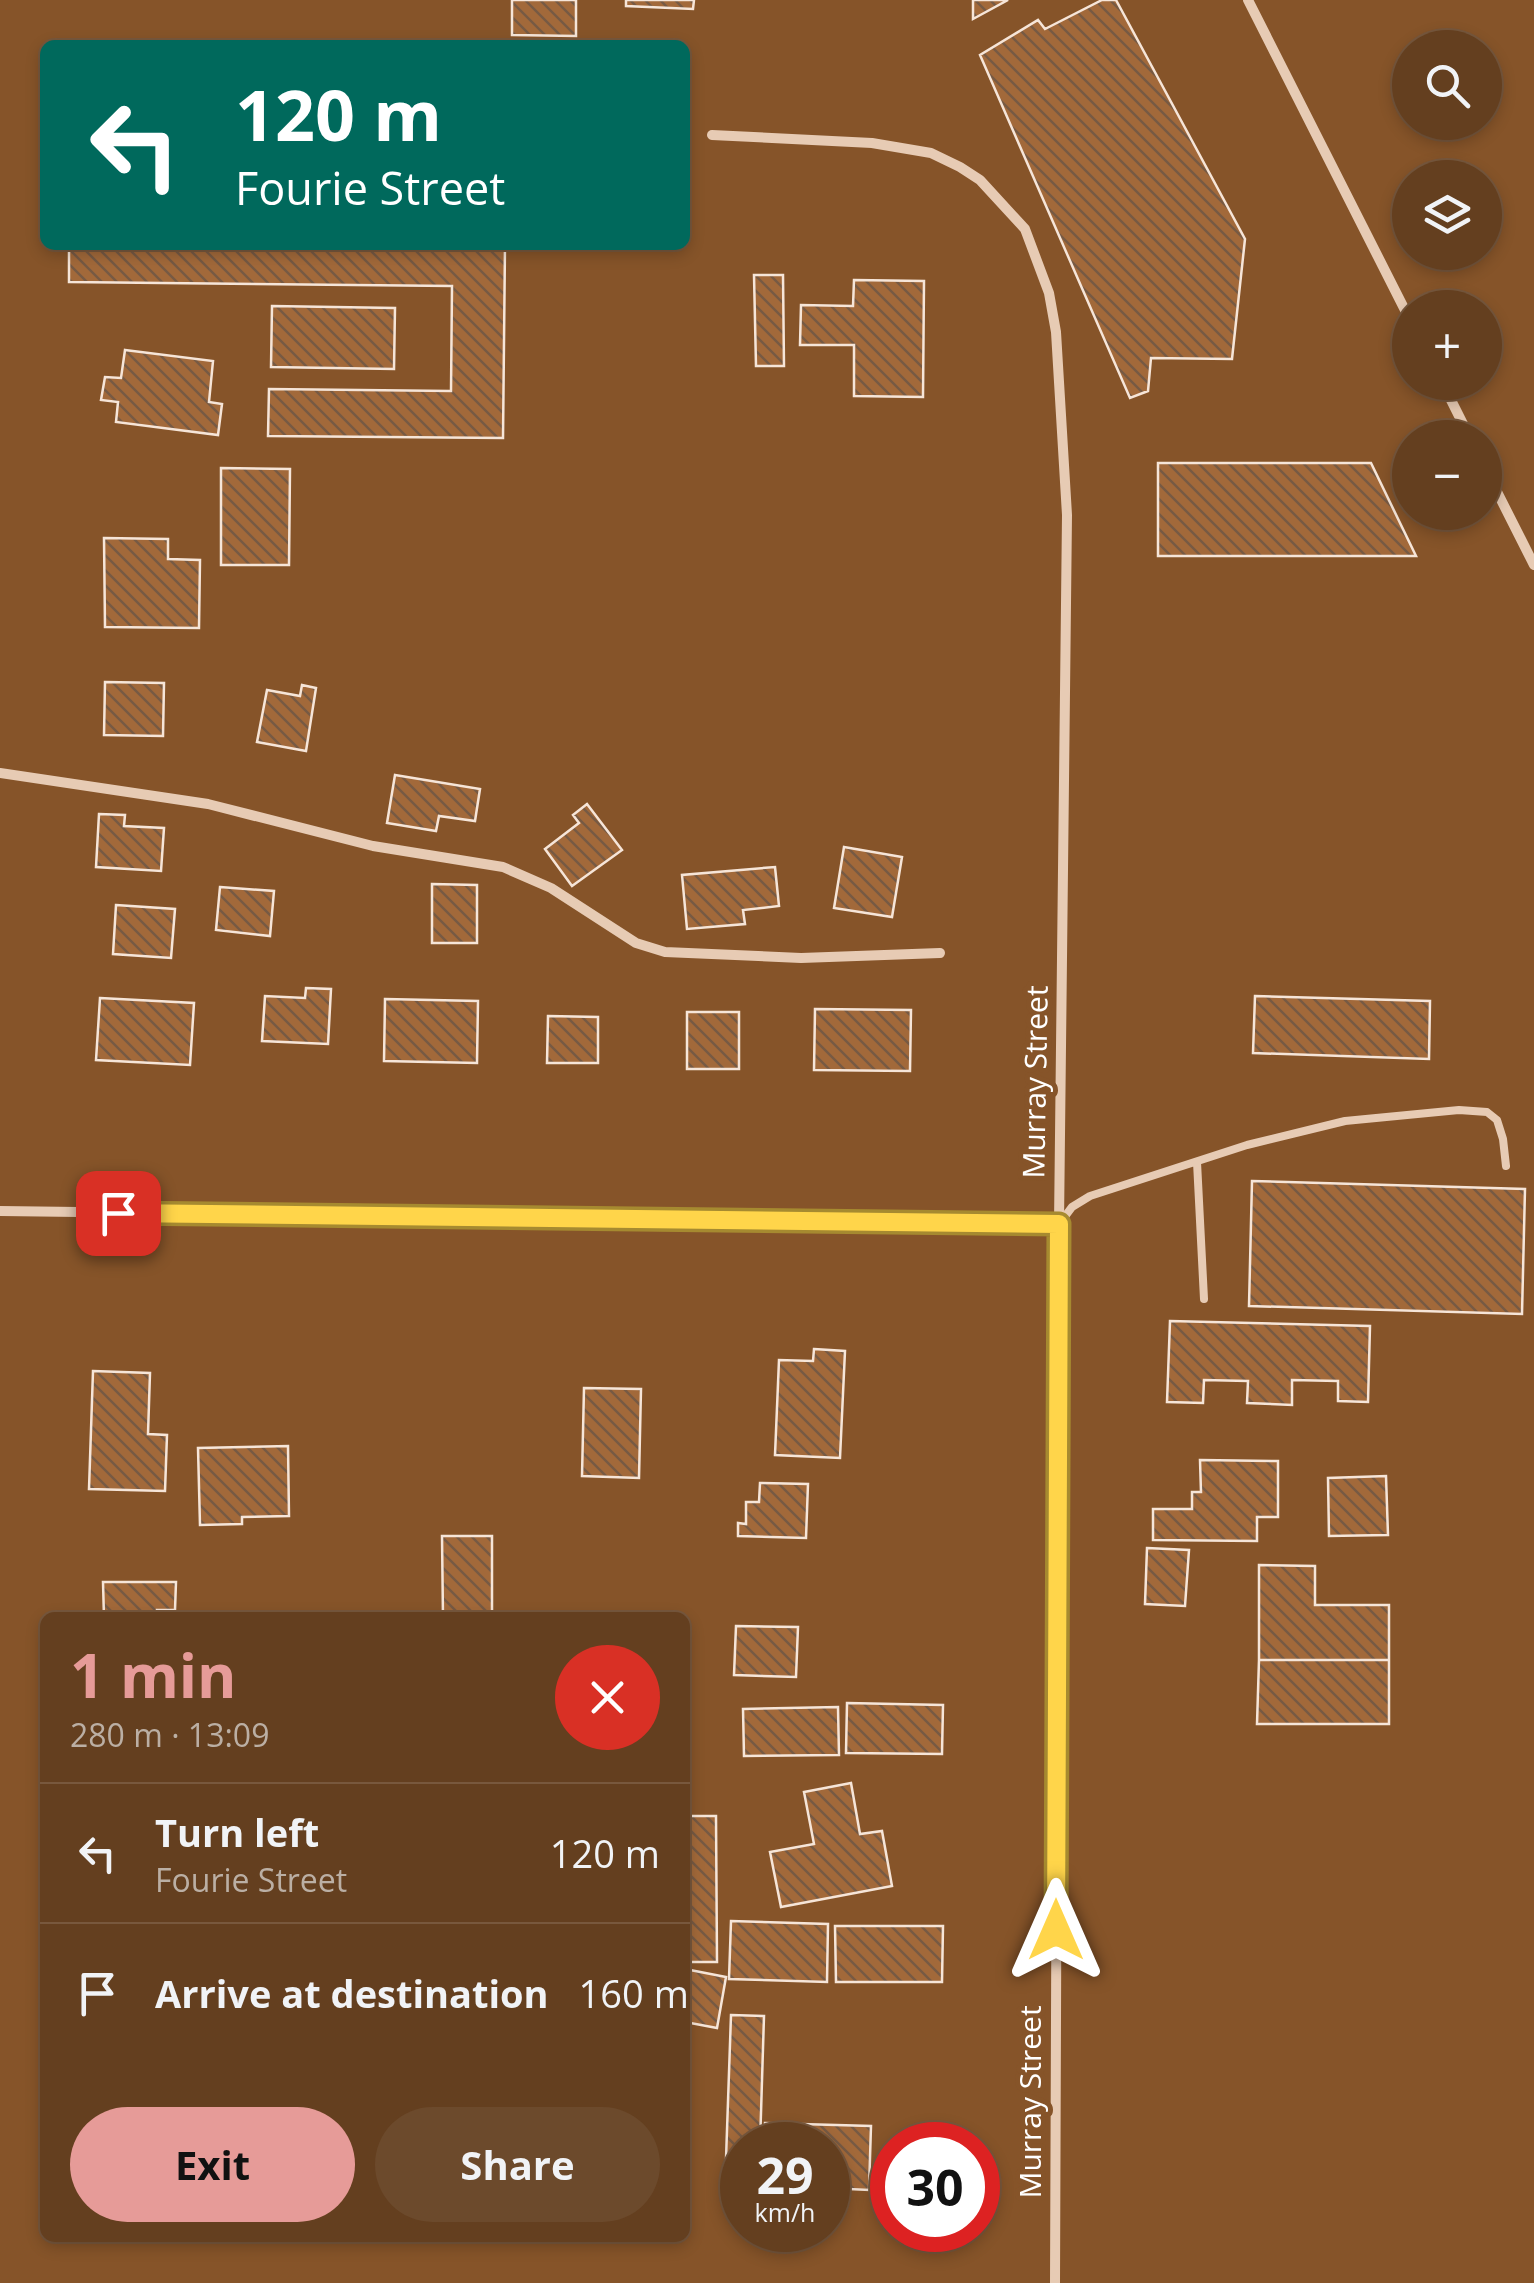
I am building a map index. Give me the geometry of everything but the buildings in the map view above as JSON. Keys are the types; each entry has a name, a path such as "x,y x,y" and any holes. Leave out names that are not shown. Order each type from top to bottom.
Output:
{"street":[{"path":"1248,0 1395,290"},
{"name":"Murray Street","path":"712,135 872,142 930,153 980,180 1026,230 1040,261 1056,332 1067,515 1059,1224 1055,2283"},
{"path":"1502,502 1534,565"},
{"path":"0,772 208,804 373,846 503,867 550,888 636,943 665,952 801,958 940,954"},
{"path":"0,1211 1059,1224"}],"lane":[{"path":"1059,1224 1072,1207 1090,1196 1248,1145 1344,1121 1459,1110 1487,1112 1497,1120 1504,1139 1506,1166"},
{"path":"1196,1162 1204,1299"}],"route":[{"path":"118,1213 1059,1224 1056,1930"}]}
